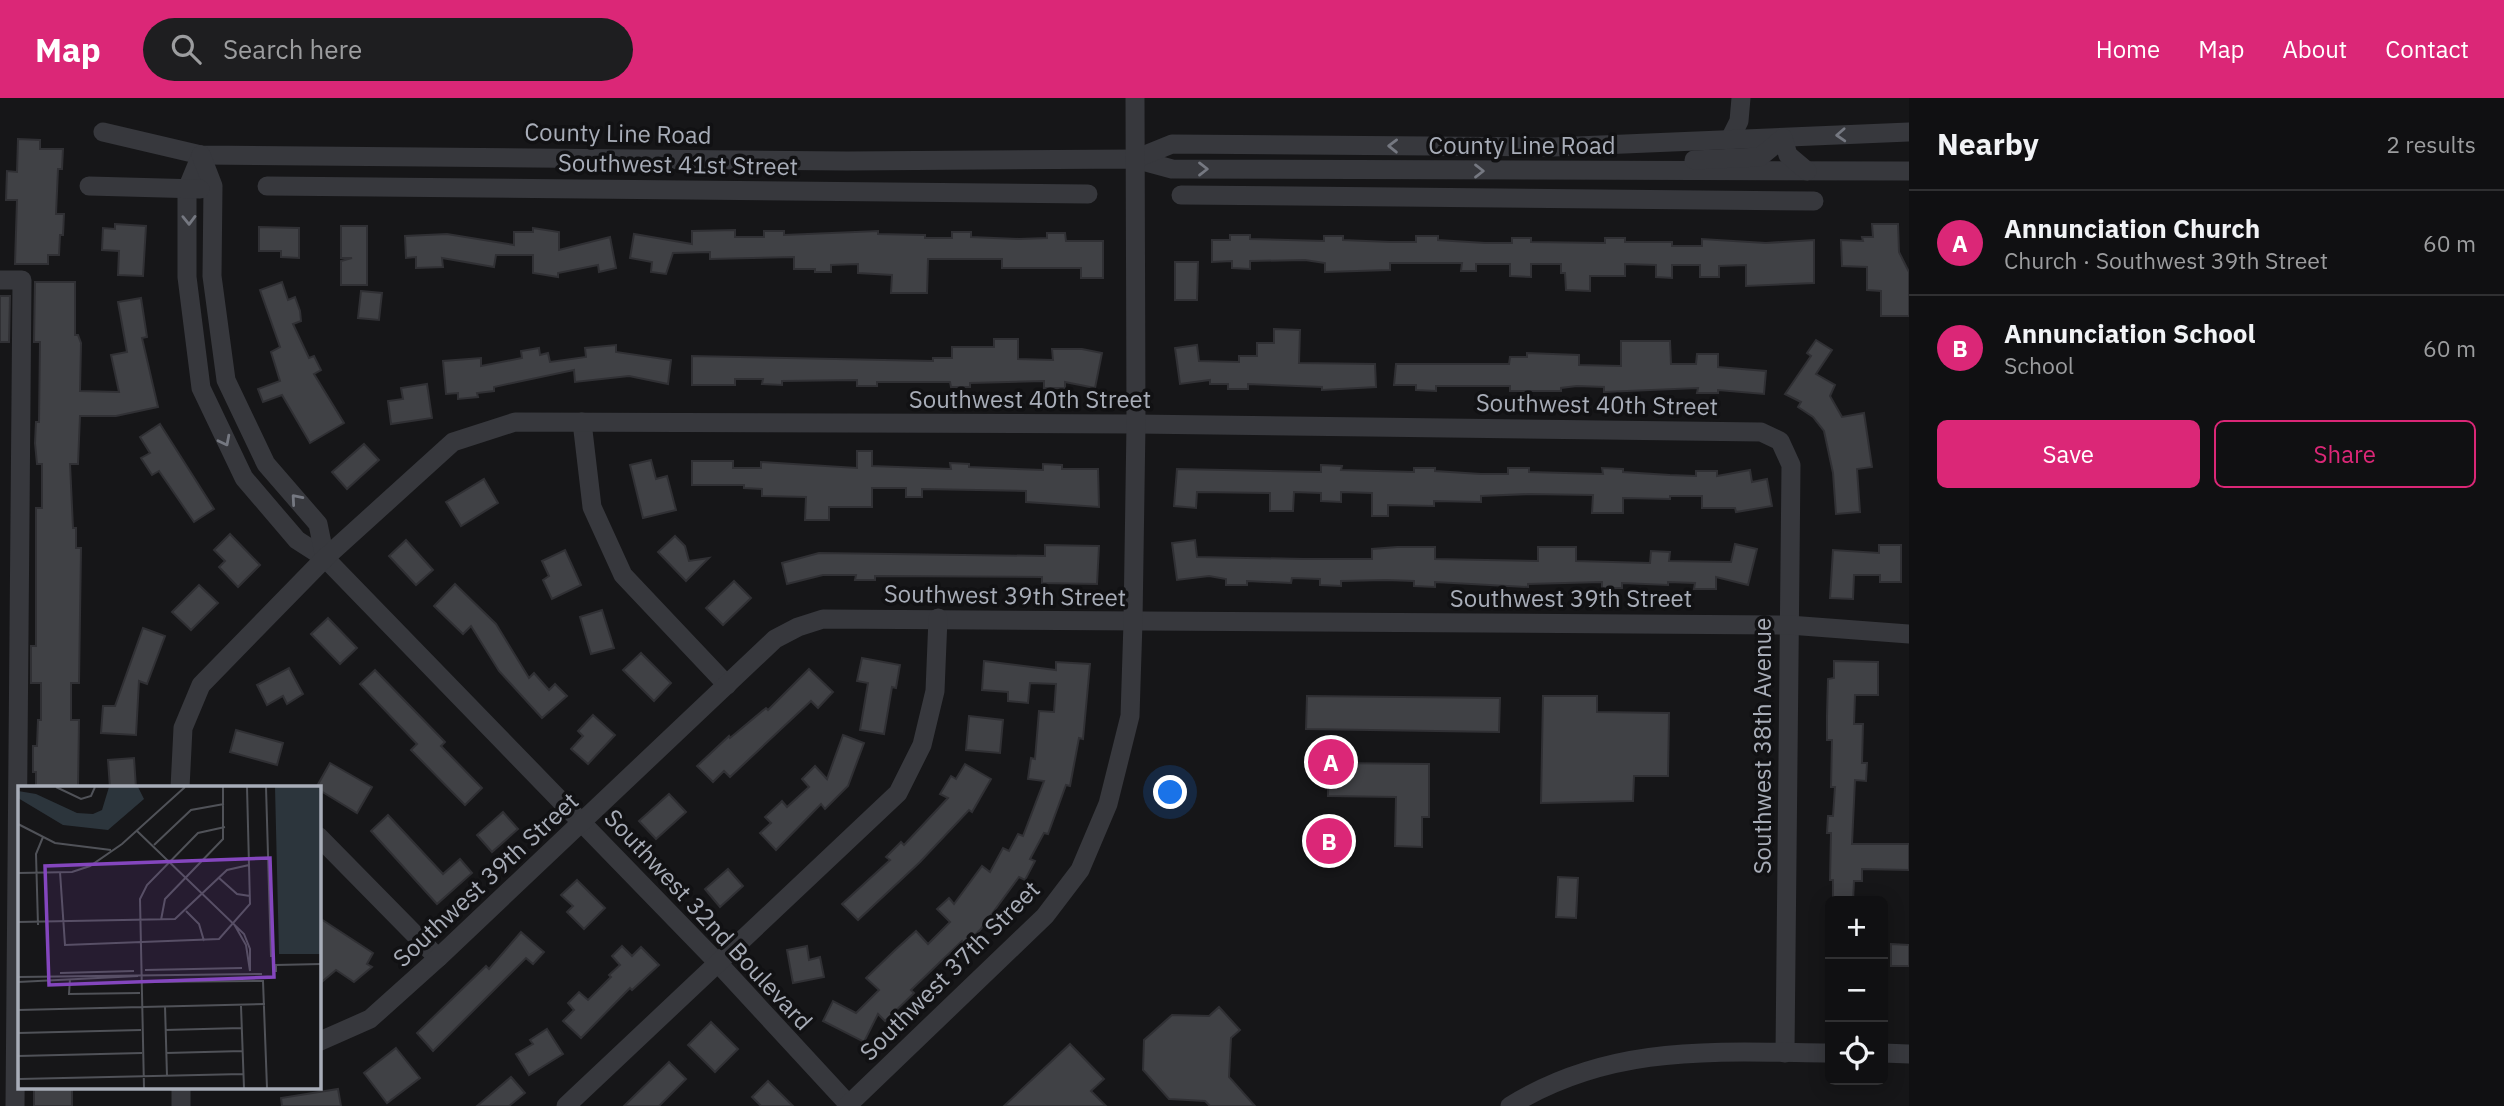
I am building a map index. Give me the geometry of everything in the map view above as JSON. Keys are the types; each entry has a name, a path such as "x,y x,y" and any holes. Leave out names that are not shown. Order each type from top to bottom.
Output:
{"street":[{"name":"Southwest 37th Street","path":"848,1105 1045,916 1080,870 1108,804 1130,716 1136,424 1135,98"},
{"path":"1729,141 1739,121 1741,98"},
{"name":"County Line Road","path":"103,132 201,155 847,161 1135,159 1172,169 1737,172 1909,170"},
{"name":"County Line Road","path":"1135,159 1172,144 1553,147 1909,132"},
{"path":"1587,171 1600,163 1760,157 1783,138 1788,155 1807,171"},
{"path":"201,155 213,190 212,276 226,380 266,464 318,524 324,558"},
{"name":"Southwest 32nd Boulevard","path":"201,155 187,189 187,277 201,388 244,478 297,540 324,558 718,963 848,1105"},
{"path":"1737,172 1737,201"},
{"name":"Southwest 41st Street","path":"267,186 1088,194"},
{"path":"89,187 213,190"},
{"path":"1181,195 1814,201"},
{"path":"0,280 22,280 15,1106"},
{"name":"Southwest 40th Street","path":"180,786 183,727 201,685 324,558 453,442 515,422 1136,424 1761,432 1780,441"},
{"path":"582,422 592,507 623,575 727,685"},
{"name":"Southwest 38th Avenue","path":"1780,441 1791,465 1785,1053"},
{"path":"566,1106 898,793 922,745 935,691 938,618"},
{"name":"Southwest 39th Street","path":"320,1041 370,1019 583,823 775,639 798,627 823,619 1789,625 1909,634"},
{"name":"Southwest 39th Street","path":"1849,628 1909,621"},
{"path":"320,838 438,958"},
{"path":"1510,1106 1529,1095 1620,1060 1678,1053 1825,1053"},
{"path":"1888,1054 1909,1054"},
{"path":"181,1088 181,1106"}],"building":[{"path":"18,139 40,140 40,149 63,149 62,169 58,169 56,214 64,214 63,235 60,235 59,255 48,255 48,264 15,264 17,200 6,200 7,171 17,172"},
{"path":"115,224 146,226 143,276 118,275 119,251 102,250 103,228 115,229"},
{"path":"1872,224 1898,224 1899,252 1909,272 1909,316 1881,316 1881,291 1867,290 1867,267 1842,266 1841,240 1863,241 1862,237 1873,237"},
{"path":"341,226 367,226 367,285 341,285 341,261 352,258 341,258"},
{"path":"259,227 299,228 299,258 281,257 281,251 259,251"},
{"path":"533,228 559,232 559,250 610,237 616,268 599,272 598,265 558,273 558,277 533,273 533,255 496,255 494,267 442,258 443,267 416,268 416,257 406,258 405,236 447,234 514,245 514,232 533,232"},
{"path":"735,230 735,237 764,237 764,231 784,231 784,235 878,231 878,234 925,235 925,238 952,238 952,232 971,232 971,237 1019,239 1047,238 1047,233 1065,233 1066,241 1103,241 1103,278 1081,278 1081,268 1002,268 1002,259 928,259 927,293 891,293 892,275 858,273 858,264 831,265 831,272 815,272 815,269 794,269 794,257 710,259 710,252 673,253 666,274 651,272 652,262 630,258 634,234 692,244 692,231"},
{"path":"1230,235 1250,235 1250,239 1324,241 1324,236 1343,236 1343,240 1390,242 1416,242 1416,236 1438,236 1438,240 1485,243 1512,243 1512,238 1531,238 1531,242 1605,243 1605,238 1625,238 1625,242 1672,242 1672,246 1702,246 1702,239 1766,243 1814,240 1814,283 1746,286 1746,265 1719,266 1719,277 1700,277 1700,265 1672,265 1672,278 1656,277 1656,265 1625,264 1625,276 1590,276 1590,291 1566,290 1565,273 1561,273 1561,264 1531,264 1531,277 1510,276 1510,264 1476,264 1476,271 1461,271 1462,263 1390,263 1390,270 1325,272 1325,263 1305,260 1250,261 1250,269 1232,268 1232,261 1212,262 1212,240 1230,240"},
{"path":"1175,262 1198,262 1197,300 1175,300"},
{"path":"35,282 75,282 75,335 78,335 81,343 80,391 119,392 111,355 127,352 118,302 141,298 147,337 142,338 158,407 116,416 80,416 78,464 70,464 73,528 76,528 76,548 81,548 79,683 71,683 71,720 79,720 78,786 36,786 36,772 33,772 33,746 37,746 38,720 41,720 41,683 31,683 31,646 36,646 36,508 42,508 42,464 37,464 35,443 36,422 39,422 40,342 34,342"},
{"path":"282,282 288,300 295,297 300,311 301,321 293,324 309,358 314,356 321,370 314,374 344,423 310,443 282,395 263,402 258,389 280,381 271,352 280,347 260,290"},
{"path":"361,291 382,293 379,320 358,318"},
{"path":"0,296 10,296 9,342 0,342"},
{"path":"1274,329 1300,330 1299,363 1375,364 1376,387 1322,390 1322,387 1248,384 1248,389 1228,389 1228,384 1210,384 1210,380 1180,384 1175,348 1197,345 1199,361 1239,362 1239,356 1257,356 1257,343 1274,343"},
{"path":"994,339 1018,339 1018,359 1053,360 1052,349 1082,349 1102,353 1095,388 1065,382 1065,388 1044,388 1044,381 970,383 970,387 951,387 950,382 877,382 877,386 857,386 857,380 782,381 782,385 762,384 763,379 735,379 735,385 692,385 692,356 933,361 933,358 952,358 952,347 994,347"},
{"path":"1816,340 1832,350 1816,374 1835,385 1830,396 1842,417 1864,413 1872,467 1857,469 1860,512 1836,514 1833,473 1824,431 1813,417 1798,407 1801,402 1785,394 1811,356 1807,353"},
{"path":"1621,341 1670,341 1671,364 1696,364 1697,354 1718,354 1718,367 1766,371 1764,394 1718,390 1718,393 1697,393 1698,388 1604,392 1604,387 1577,386 1561,388 1561,391 1510,391 1510,386 1436,386 1436,391 1416,390 1416,385 1394,385 1396,364 1509,364 1510,357 1527,357 1527,353 1579,355 1579,365 1621,366"},
{"path":"616,345 616,352 671,360 668,384 629,376 575,382 574,370 494,387 494,391 477,393 478,397 458,399 458,393 446,394 443,361 481,358 481,366 522,358 521,351 539,348 540,355 548,353 550,362 586,357 585,348"},
{"path":"427,384 432,418 391,424 388,401 403,399 401,388"},
{"path":"160,424 214,509 194,522 159,471 152,475 141,458 150,453 140,437"},
{"path":"364,444 379,460 347,489 332,472"},
{"path":"857,451 872,451 872,466 951,469 950,463 969,464 969,467 1043,470 1043,464 1062,465 1062,469 1098,469 1099,507 1026,502 1026,491 922,489 922,497 906,497 906,488 872,488 872,507 829,507 829,520 805,520 806,497 762,496 762,489 744,488 744,485 692,485 692,461 733,461 733,468 761,468 761,462 857,468"},
{"path":"651,460 656,479 667,476 676,510 643,518 630,465"},
{"path":"1321,465 1342,466 1341,470 1414,472 1414,468 1435,468 1435,471 1481,474 1508,474 1508,468 1529,468 1529,472 1603,474 1602,468 1623,469 1623,472 1696,476 1696,471 1717,471 1717,476 1750,470 1752,482 1767,479 1772,506 1736,512 1735,508 1702,508 1702,496 1670,496 1670,499 1623,498 1623,513 1592,513 1593,495 1529,494 1481,496 1481,502 1434,501 1434,506 1388,505 1388,516 1372,516 1372,493 1341,492 1341,502 1321,501 1321,493 1294,492 1293,511 1270,511 1270,493 1197,492 1196,508 1174,506 1177,469 1321,472"},
{"path":"484,479 498,503 461,526 446,502"},
{"path":"230,534 260,565 238,587 219,567 225,561 214,550"},
{"path":"675,536 685,546 689,561 709,558 686,581 658,552"},
{"path":"406,540 433,570 416,585 389,556"},
{"path":"1195,540 1197,557 1304,559 1372,559 1372,549 1435,547 1435,559 1538,561 1538,547 1576,547 1576,561 1650,563 1651,551 1670,552 1669,561 1731,562 1735,544 1757,549 1748,585 1716,577 1716,589 1694,589 1695,583 1668,582 1668,585 1622,583 1622,588 1602,588 1602,582 1528,584 1528,587 1435,582 1435,587 1414,586 1414,581 1386,580 1341,581 1341,586 1320,585 1320,579 1292,578 1291,583 1247,581 1247,585 1226,585 1226,579 1209,576 1177,580 1172,543"},
{"path":"1045,545 1099,546 1097,584 1042,583 1042,577 875,576 875,580 855,580 856,575 823,575 787,584 782,563 819,553 1045,556"},
{"path":"1879,545 1901,545 1901,582 1880,582 1880,575 1854,575 1853,599 1830,598 1833,550 1879,553"},
{"path":"565,550 581,585 552,599 543,580 549,576 542,561"},
{"path":"734,581 751,598 723,625 706,608"},
{"path":"455,584 496,624 529,678 534,673 549,690 555,684 567,696 542,718 499,671 471,626 463,634 434,606"},
{"path":"199,585 218,603 191,630 172,612"},
{"path":"602,610 614,648 591,654 580,617"},
{"path":"328,618 357,648 340,664 311,634"},
{"path":"143,628 165,636 147,684 139,681 136,735 101,733 103,706 115,706"},
{"path":"641,653 671,683 654,701 623,670"},
{"path":"862,658 900,665 896,688 892,687 884,734 860,730 868,683 857,681"},
{"path":"984,661 1056,670 1056,662 1090,664 1083,739 1079,738 1070,786 1066,785 1048,834 1044,833 1030,859 1035,861 1025,880 1019,877 980,930 965,945 962,941 911,990 914,993 885,1021 878,1014 864,1042 823,1021 833,1001 856,1013 879,990 866,978 916,931 928,944 950,922 937,909 949,898 954,904 982,866 990,872 1003,848 1009,851 1018,834 1023,836 1044,781 1028,779 1031,758 1035,759 1039,711 1054,712 1056,684 1030,683 1028,703 1008,701 1008,692 982,690"},
{"path":"1834,661 1878,662 1878,695 1855,695 1854,724 1863,724 1862,763 1867,763 1866,781 1855,780 1852,844 1909,844 1909,870 1862,869 1862,881 1854,881 1853,896 1833,896 1833,880 1830,880 1831,833 1827,833 1828,816 1833,816 1835,787 1831,787 1832,740 1827,740 1827,716 1828,679 1834,678"},
{"path":"289,668 303,694 287,704 283,696 267,705 257,685"},
{"path":"809,669 833,692 818,708 811,701 730,777 724,771 713,782 697,766 729,736 730,738 766,708 768,710"},
{"path":"375,670 445,742 441,746 482,788 465,805 411,750 417,744 360,684"},
{"path":"1307,696 1500,698 1499,732 1306,729"},
{"path":"1543,696 1597,696 1597,712 1669,713 1668,776 1634,776 1633,801 1541,803"},
{"path":"593,715 615,735 588,764 571,749 583,736 578,731"},
{"path":"969,716 1003,720 1000,753 966,750"},
{"path":"236,730 283,743 277,765 230,752"},
{"path":"843,735 864,743 848,786 825,809 821,804 776,850 760,833 771,823 765,817 782,801 787,807 809,787 802,779 815,766 827,779"},
{"path":"134,758 136,786 110,786 108,760"},
{"path":"330,763 372,787 357,813 317,786"},
{"path":"1328,763 1429,764 1429,817 1422,817 1422,847 1395,846 1396,797 1328,796"},
{"path":"965,764 991,779 972,812 969,810 920,862 858,920 842,904 890,860 886,857 901,842 904,845 948,798 940,794 951,776 956,779"},
{"path":"669,794 686,812 656,839 639,821"},
{"path":"503,812 518,829 492,852 477,835"},
{"path":"388,815 443,874 460,859 472,873 437,904 371,831"},
{"path":"728,869 743,886 720,907 705,889"},
{"path":"1558,877 1578,878 1576,918 1556,917"},
{"path":"577,880 605,908 584,929 567,912 573,906 561,895"},
{"path":"320,918 373,953 367,964 372,967 354,982 336,970 320,983"},
{"path":"521,932 544,952 533,964 526,958 433,1051 417,1033 486,966 489,969"},
{"path":"1891,944 1909,945 1909,966 1891,966"},
{"path":"622,946 632,956 641,947 659,965 632,990 630,988 581,1038 563,1021 574,1010 568,1003 579,992 588,1000 611,977 609,975 620,965 612,956"},
{"path":"807,946 809,960 820,957 824,977 793,983 787,950"},
{"path":"1219,1007 1240,1030 1231,1038 1229,1077 1255,1106 1210,1106 1205,1101 1169,1099 1143,1070 1144,1040 1172,1015 1209,1016"},
{"path":"711,1022 738,1049 715,1072 688,1045"},
{"path":"547,1029 563,1054 529,1075 516,1054 533,1044 530,1040"},
{"path":"1070,1044 1104,1079 1091,1091 1106,1106 1004,1106"},
{"path":"396,1048 420,1078 387,1103 364,1073"},
{"path":"669,1062 686,1079 659,1106 624,1106"},
{"path":"511,1077 525,1093 509,1106 477,1106"},
{"path":"768,1081 793,1106 761,1106 752,1097"},
{"path":"34,1088 72,1088 72,1106 34,1106"},
{"path":"338,1089 341,1106 282,1106 281,1098"}],"place":[{"name":"Annunciation Church","path":"1331,762"},
{"name":"Annunciation School","path":"1329,841"}]}
